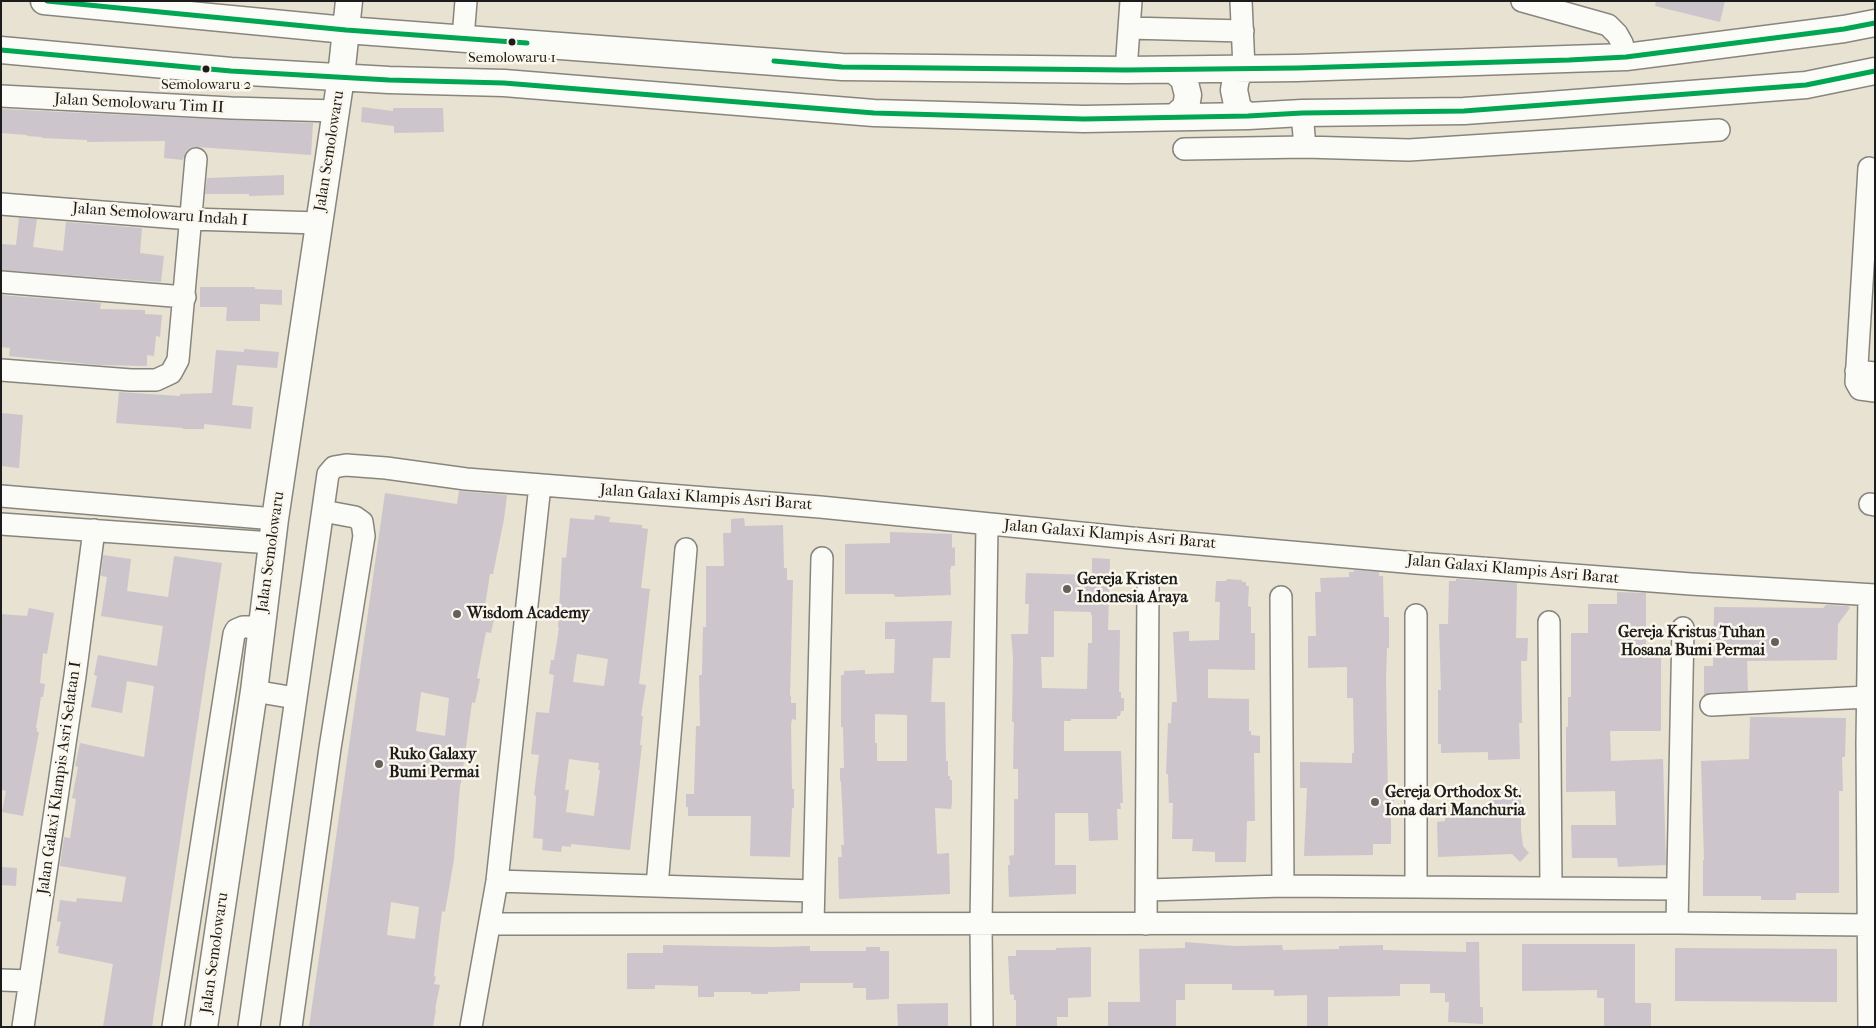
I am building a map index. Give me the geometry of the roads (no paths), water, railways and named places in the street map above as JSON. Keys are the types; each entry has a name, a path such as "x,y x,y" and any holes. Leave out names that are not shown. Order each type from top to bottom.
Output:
{"main road":[{"path":"44,1 163,6 346,30 842,67 1174,70 1626,57 1827,32 1875,23"},
{"name":"Jalan Semolowaru","path":"204,1027 233,824 275,695 261,627 318,224 342,77 349,1"},
{"path":"1,50 232,71 504,83 874,113 1084,119 1464,111 1806,85 1875,71"},
{"path":"1244,68 1236,78 1234,90 1238,109 1248,116"},
{"path":"1174,70 1184,79 1188,95 1186,107 1176,116"}],"street":[{"path":"463,38 466,1"},
{"path":"1126,70 1131,1"},
{"path":"1241,1 1244,68"},
{"path":"1522,1 1608,25 1617,34 1626,57"},
{"path":"1130,28 1243,31"},
{"name":"Jalan Semolowaru Tim II","path":"1,96 231,108 336,111"},
{"path":"1302,113 1305,147"},
{"path":"1184,148 1305,147 1409,150 1718,130"},
{"path":"1,370 131,380 156,380 171,373 178,360 196,159"},
{"path":"1869,168 1866,372 1856,382 1857,387 1875,391"},
{"name":"Jalan Semolowaru Indah I","path":"1,204 191,219 318,224"},
{"path":"1,282 185,297"},
{"name":"Jalan Galaxi Klampis Asri Barat","path":"323,511 328,474 334,467 346,465 386,468 466,479 820,507 1465,567 1872,595"},
{"path":"471,1027 497,881 540,485"},
{"path":"1,496 145,508 274,531"},
{"path":"143,533 145,508"},
{"path":"249,1027 275,695 323,511 355,516 362,522 364,536 330,748 291,1027"},
{"path":"1,524 143,533 274,531"},
{"path":"982,1027 981,924 987,524"},
{"name":"Jalan Galaxi Klampis Asri Selatan I","path":"24,1027 74,685 94,530"},
{"path":"657,886 686,549"},
{"path":"813,923 822,558"},
{"path":"1146,924 1148,585"},
{"path":"1869,1027 1868,925 1871,801 1867,697 1872,595"},
{"path":"1281,597 1283,886"},
{"path":"1416,615 1416,887"},
{"path":"1549,622 1550,888"},
{"path":"173,1027 234,634 239,628 261,627"},
{"path":"1677,923 1683,628"},
{"path":"1711,705 1867,697"},
{"path":"206,819 233,824"},
{"path":"497,881 813,891"},
{"path":"1146,890 1283,886 1677,889"},
{"path":"490,924 1677,923 1868,925"},
{"path":"1,980 30,982"}],"place":[{"name":"Semolowaru 1","path":"512,42"},
{"name":"Semolowaru 2","path":"206,69"},
{"name":"Gereja Kristen Indonesia Araya","path":"1067,589"},
{"name":"Wisdom Academy","path":"457,614"},
{"name":"Gereja Kristus Tuhan Hosana Bumi Permai","path":"1775,642"},
{"name":"Ruko Galaxy Bumi Permai","path":"379,764"},
{"name":"Gereja Orthodox St. Iona dari Manchuria","path":"1375,802"}]}
